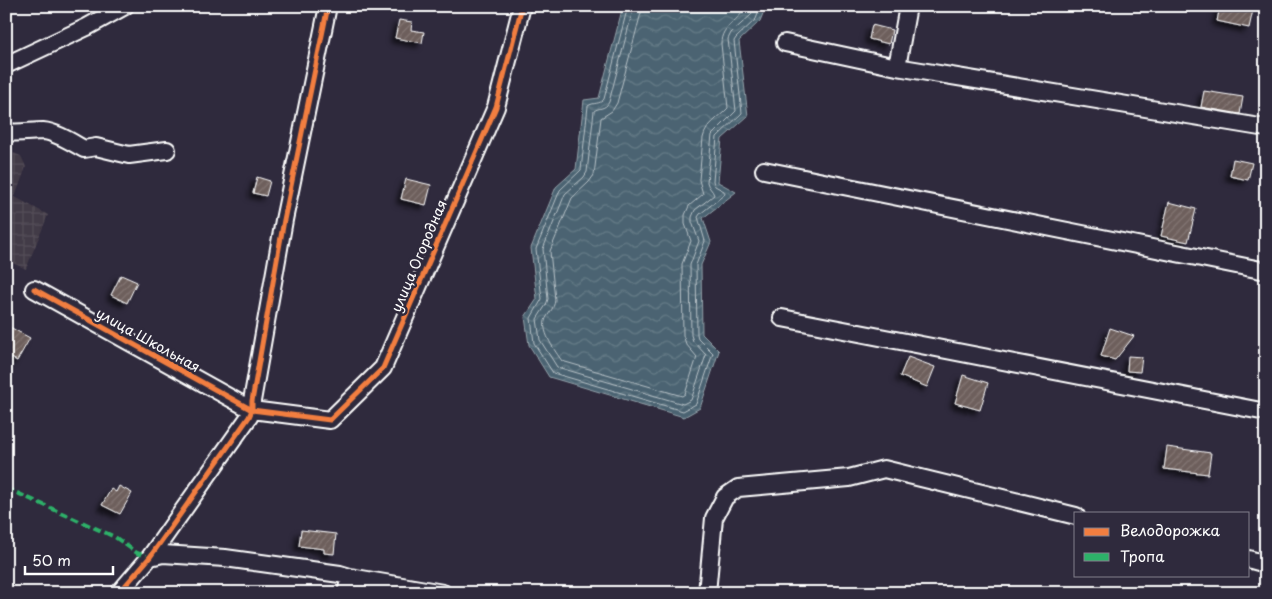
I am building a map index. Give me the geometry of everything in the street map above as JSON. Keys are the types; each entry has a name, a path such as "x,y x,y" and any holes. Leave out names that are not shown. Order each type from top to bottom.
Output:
{"street":[{"path":"6,65 87,27 125,6"},
{"path":"119,593 150,557 249,417 252,410 284,220 328,6"},
{"name":"улица Огородная","path":"252,410 330,420 383,368 496,108 522,6"},
{"path":"897,67 908,6"},
{"path":"785,43 897,67 1266,128"},
{"path":"6,132 45,131 68,140 84,150 96,147 129,155 166,150"},
{"path":"764,170 1266,271"},
{"name":"улица Школьная","path":"34,290 252,410"},
{"path":"782,318 1266,412"},
{"path":"707,593 714,518 725,497 738,488 849,478 884,468 1074,516"},
{"path":"150,557 163,554 225,558 340,574 348,585 442,593"},
{"path":"1250,560 1266,564"}],"shaded area":[{"path":"6,150 21,156 26,167 15,197 48,215 26,269 6,260"}],"water":[{"path":"623,6 766,6 760,21 739,41 748,116 722,139 718,182 736,192 703,218 711,242 701,265 702,334 719,351 700,408 684,417 549,377 529,345 525,317 537,299 531,248 556,187 576,169 584,100 599,98"}],"building":[{"path":"1220,6 1237,6 1253,10 1249,28 1217,21"},
{"path":"399,20 412,22 411,30 424,32 422,43 395,38"},
{"path":"872,25 892,30 889,44 869,39"},
{"path":"1204,91 1243,97 1240,114 1201,107"},
{"path":"1233,159 1252,163 1248,180 1230,176"},
{"path":"257,177 270,181 266,196 253,193"},
{"path":"406,179 431,185 426,205 401,199"},
{"path":"1169,202 1196,209 1188,242 1161,236"},
{"path":"121,275 137,282 127,303 111,295"},
{"path":"6,325 30,338 17,361 6,355"},
{"path":"1110,328 1134,336 1115,360 1101,356"},
{"path":"1128,356 1142,357 1140,372 1127,371"},
{"path":"908,357 935,367 927,387 900,376"},
{"path":"963,375 988,383 980,410 955,403"},
{"path":"1167,447 1211,453 1208,474 1164,469"},
{"path":"119,486 132,493 120,514 102,505 111,489 116,492"},
{"path":"301,530 336,534 334,554 324,553 324,549 299,546"}],"marked path":[{"path":"6,488 115,537 137,553 150,557"}],"cycle path":[{"path":"119,593 150,557 249,417 252,410 284,220 328,6"},
{"path":"34,289 252,410 330,420 383,368 496,107 522,6"}]}
